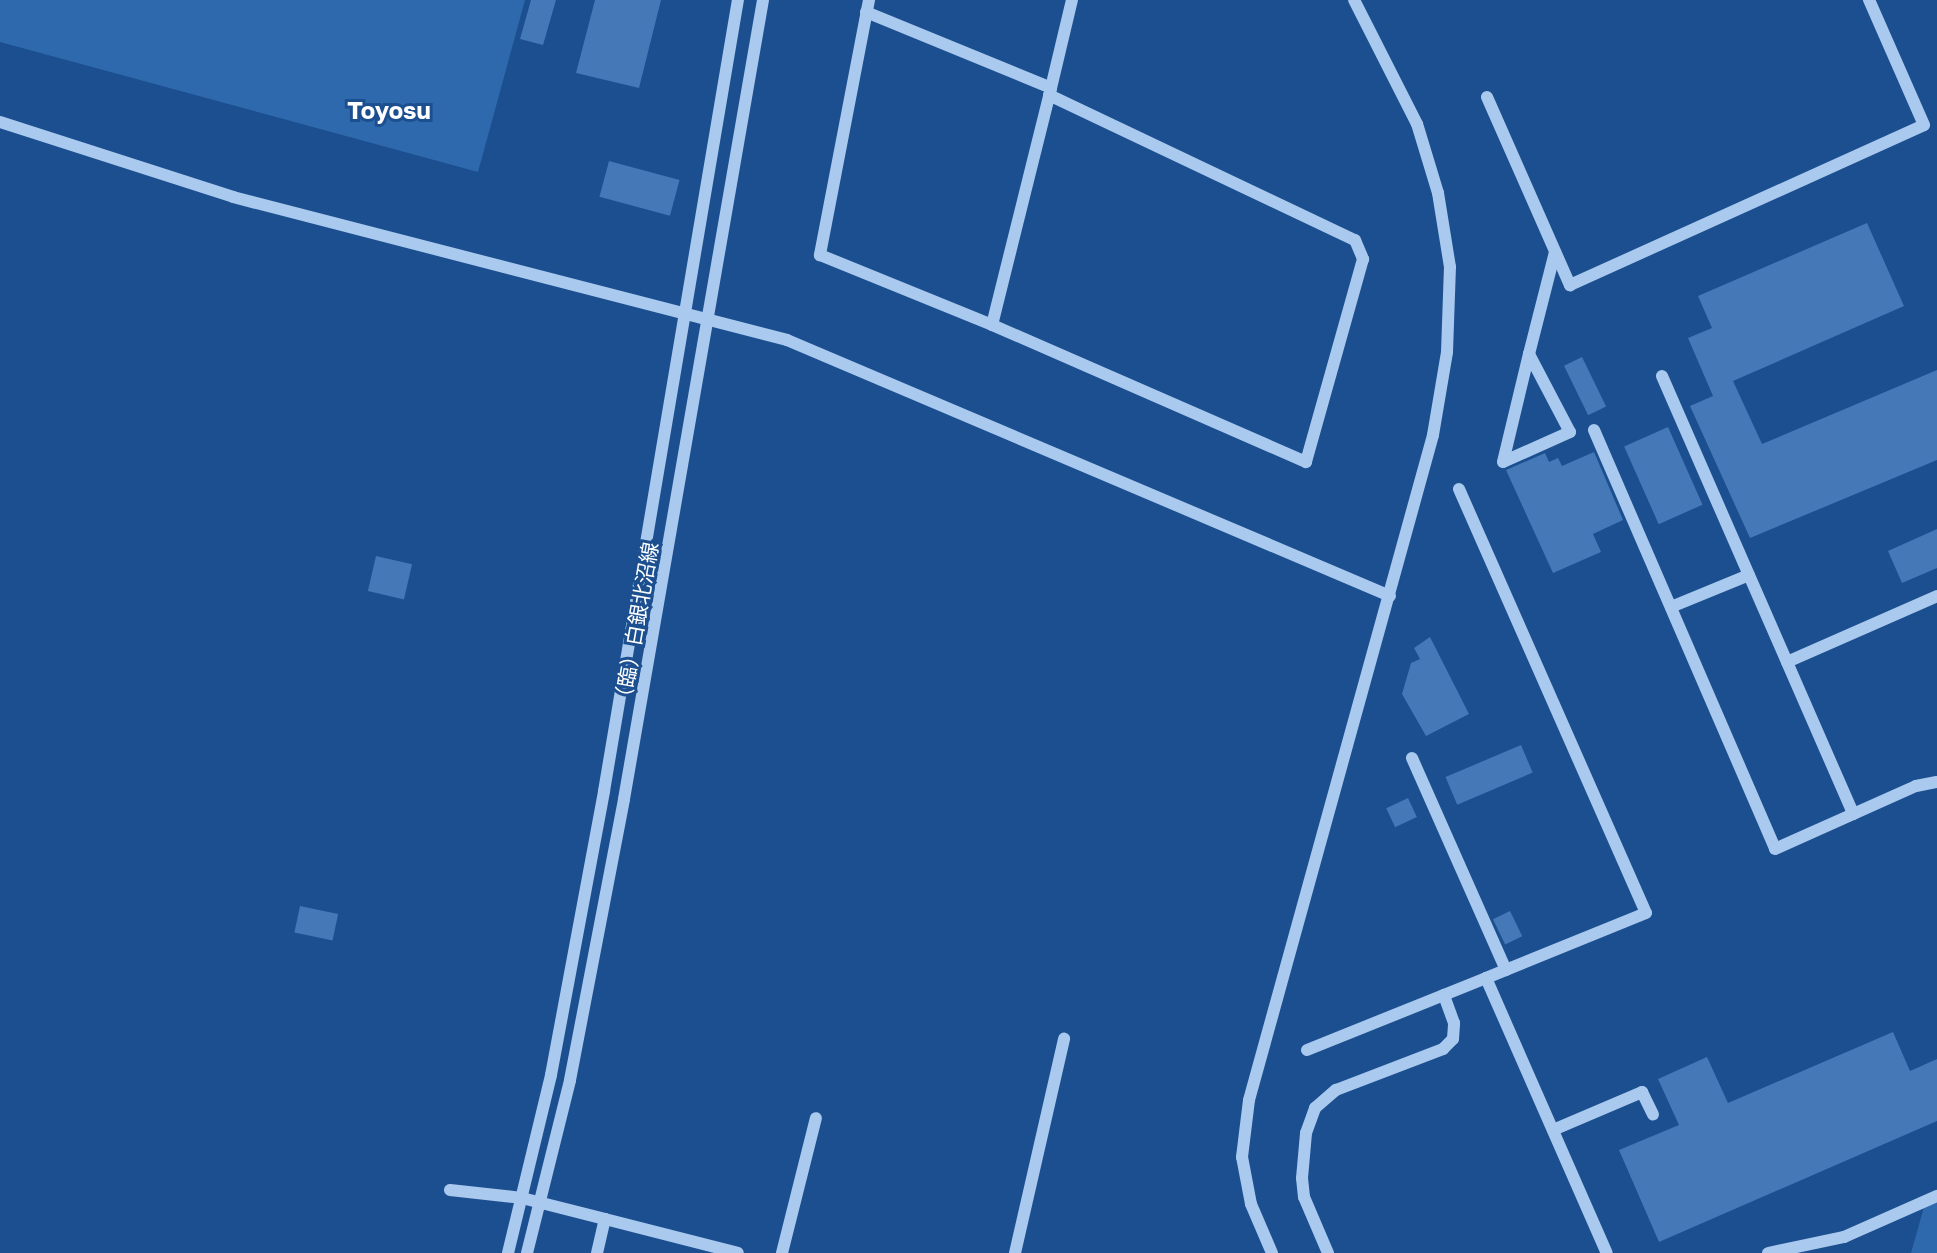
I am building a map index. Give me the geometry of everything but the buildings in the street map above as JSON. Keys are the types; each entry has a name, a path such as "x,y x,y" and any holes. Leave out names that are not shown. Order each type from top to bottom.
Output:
{"street":[{"name":"（臨）白銀北沼線","path":"508,1253 551,1075 602,805 738,0"},
{"name":"（臨）白銀北沼線","path":"527,1253 570,1080 624,799 710,320 763,0"},
{"path":"992,325 1072,0"},
{"path":"1272,1253 1251,1203 1242,1157 1249,1100 1433,435 1447,352 1450,267 1438,193 1416,124 1354,0"},
{"path":"1487,97 1570,285 1924,125 1869,0"},
{"path":"867,6 1355,240 1363,259 1306,461 992,325 820,255 867,6"},
{"path":"0,122 233,197 787,340 1390,596"},
{"path":"1529,354 1570,432 1503,462 1529,354 1555,251"},
{"path":"1662,376 1853,814"},
{"path":"1594,430 1775,849 1916,786 1937,782"},
{"path":"1307,1050 1646,913 1459,489"},
{"path":"1671,607 1749,575"},
{"path":"1787,662 1937,596"},
{"path":"1412,758 1506,970"},
{"path":"1486,978 1607,1253"},
{"path":"1328,1253 1304,1197 1302,1178 1306,1133 1315,1108 1336,1090 1443,1049 1453,1039 1454,1023 1444,995"},
{"path":"1015,1253 1064,1039"},
{"path":"1553,1130 1643,1092 1653,1115"},
{"path":"782,1253 816,1118"},
{"path":"450,1190 522,1198 738,1253"},
{"path":"1768,1253 1805,1242 1843,1237 1937,1196"},
{"path":"597,1253 605,1219"}],"shaded area":[{"path":"0,0 525,0 478,172 0,42"},
{"path":"1937,1202 1937,1253 1911,1253 1924,1207"}],"district":[{"name":"Toyosu","path":"389,110"}]}
